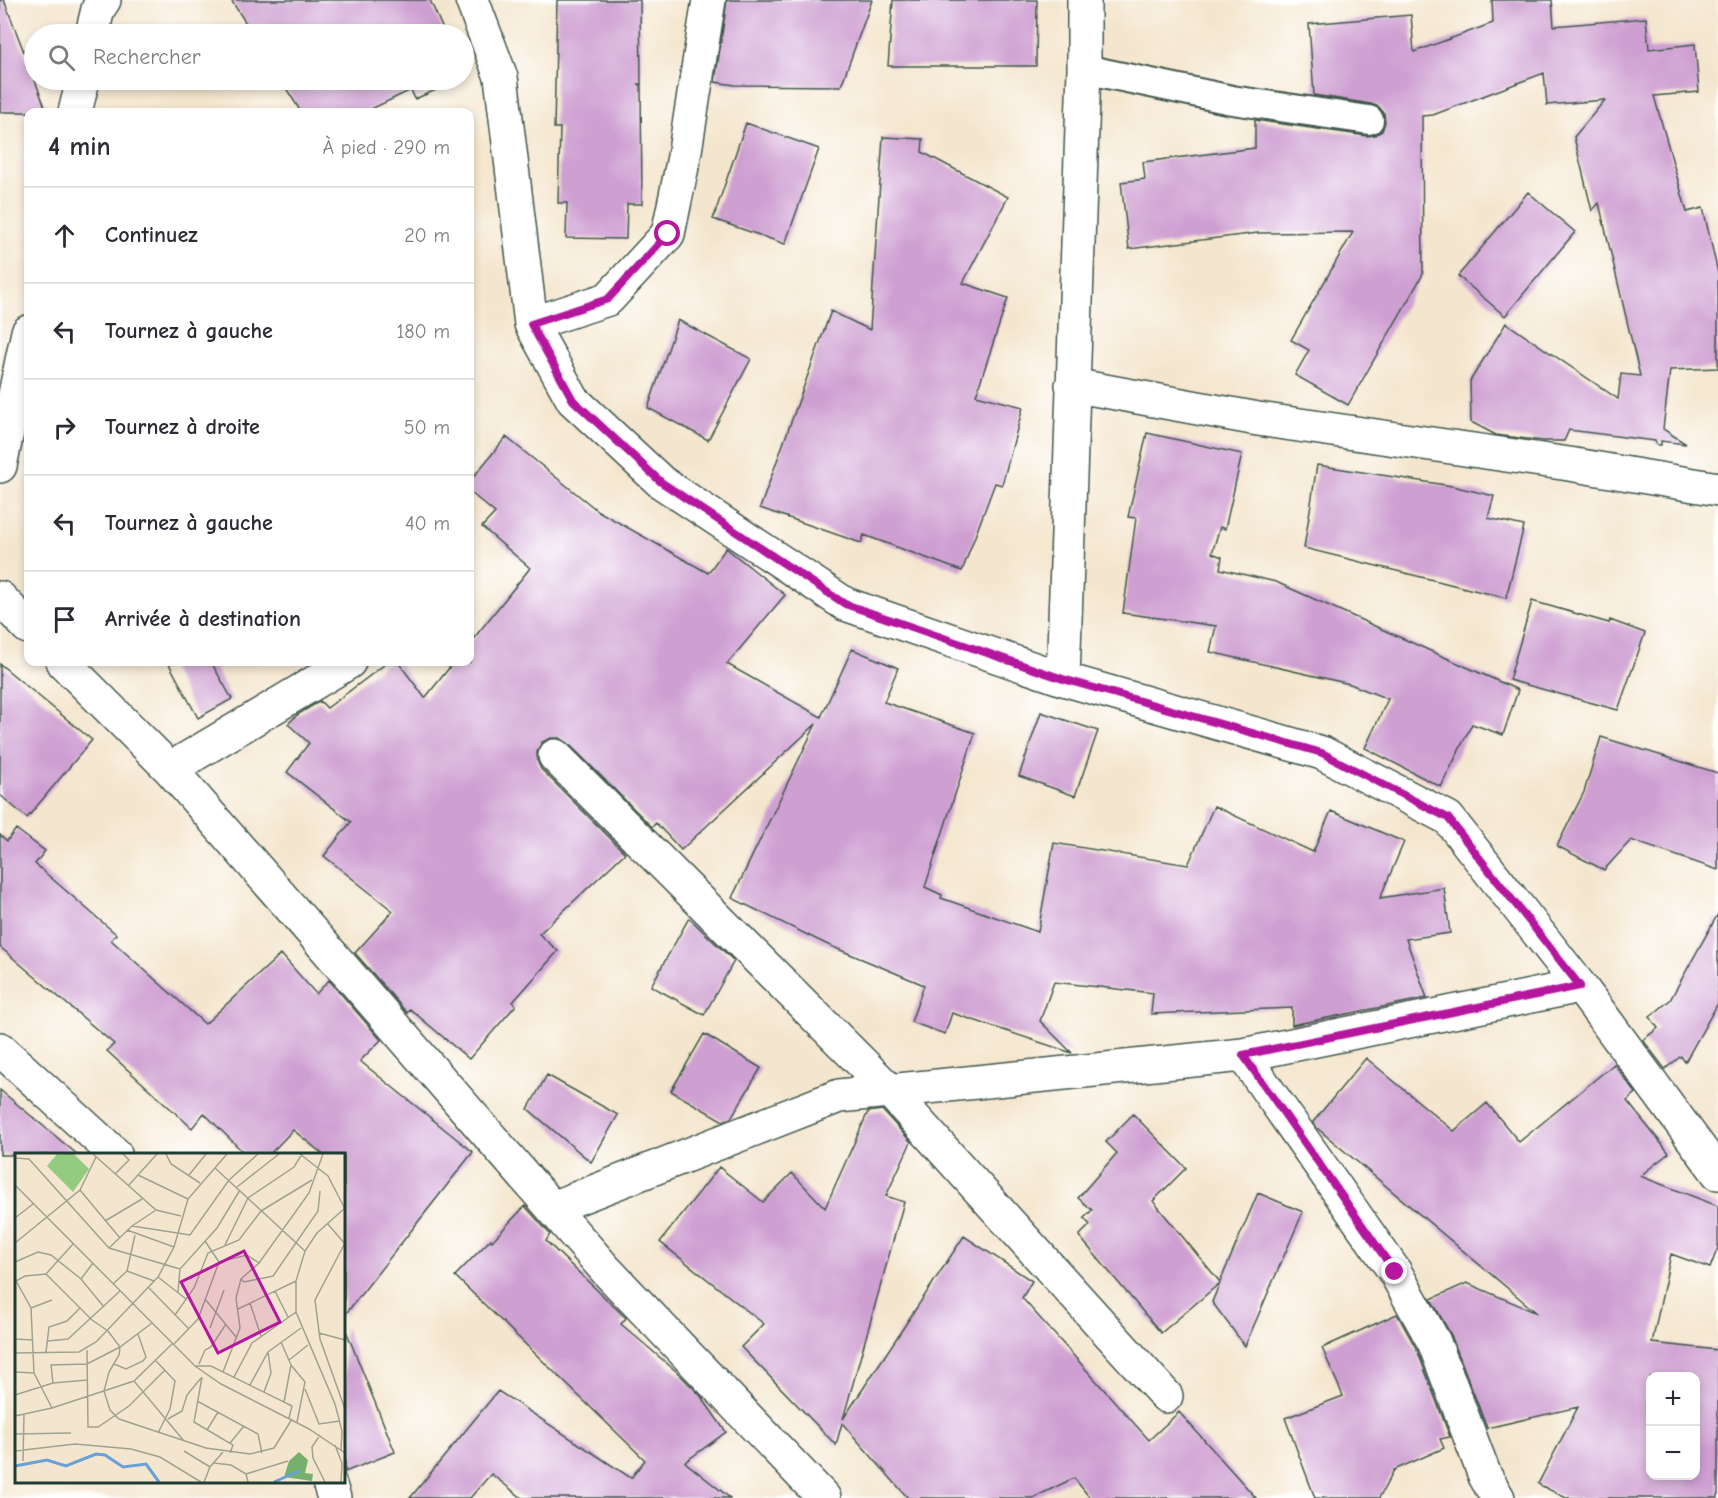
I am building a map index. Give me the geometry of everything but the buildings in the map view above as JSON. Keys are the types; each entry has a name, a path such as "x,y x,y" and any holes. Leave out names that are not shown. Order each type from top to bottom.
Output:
{"street":[{"path":"94,24 98,9 104,0"},
{"path":"472,0 501,77 531,324 573,400 661,482 845,604 1063,679 1322,753 1448,818 1580,986 1718,1173"},
{"path":"531,324 608,299 668,234 684,157 709,0"},
{"path":"1063,679 1084,69 1084,0"},
{"path":"76,108 80,90"},
{"path":"0,465 24,351"},
{"path":"1072,385 1258,419 1569,464 1718,489"},
{"path":"0,598 24,623"},
{"path":"67,666 170,769 606,1270 824,1498"},
{"path":"170,769 342,666"},
{"path":"555,756 890,1091 1166,1396"},
{"path":"552,1208 839,1096 1243,1055 1580,986"},
{"path":"0,1049 113,1153"},
{"path":"1243,1055 1395,1272 1434,1342 1485,1476 1498,1498"},
{"path":"329,1483 334,1498"}],"lane":[{"path":"1084,69 1232,100 1370,120"}],"route":[{"path":"668,234 608,299 531,324 573,400 661,482 845,604 1063,679 1322,753 1448,818 1580,986 1243,1055 1395,1272"}]}
